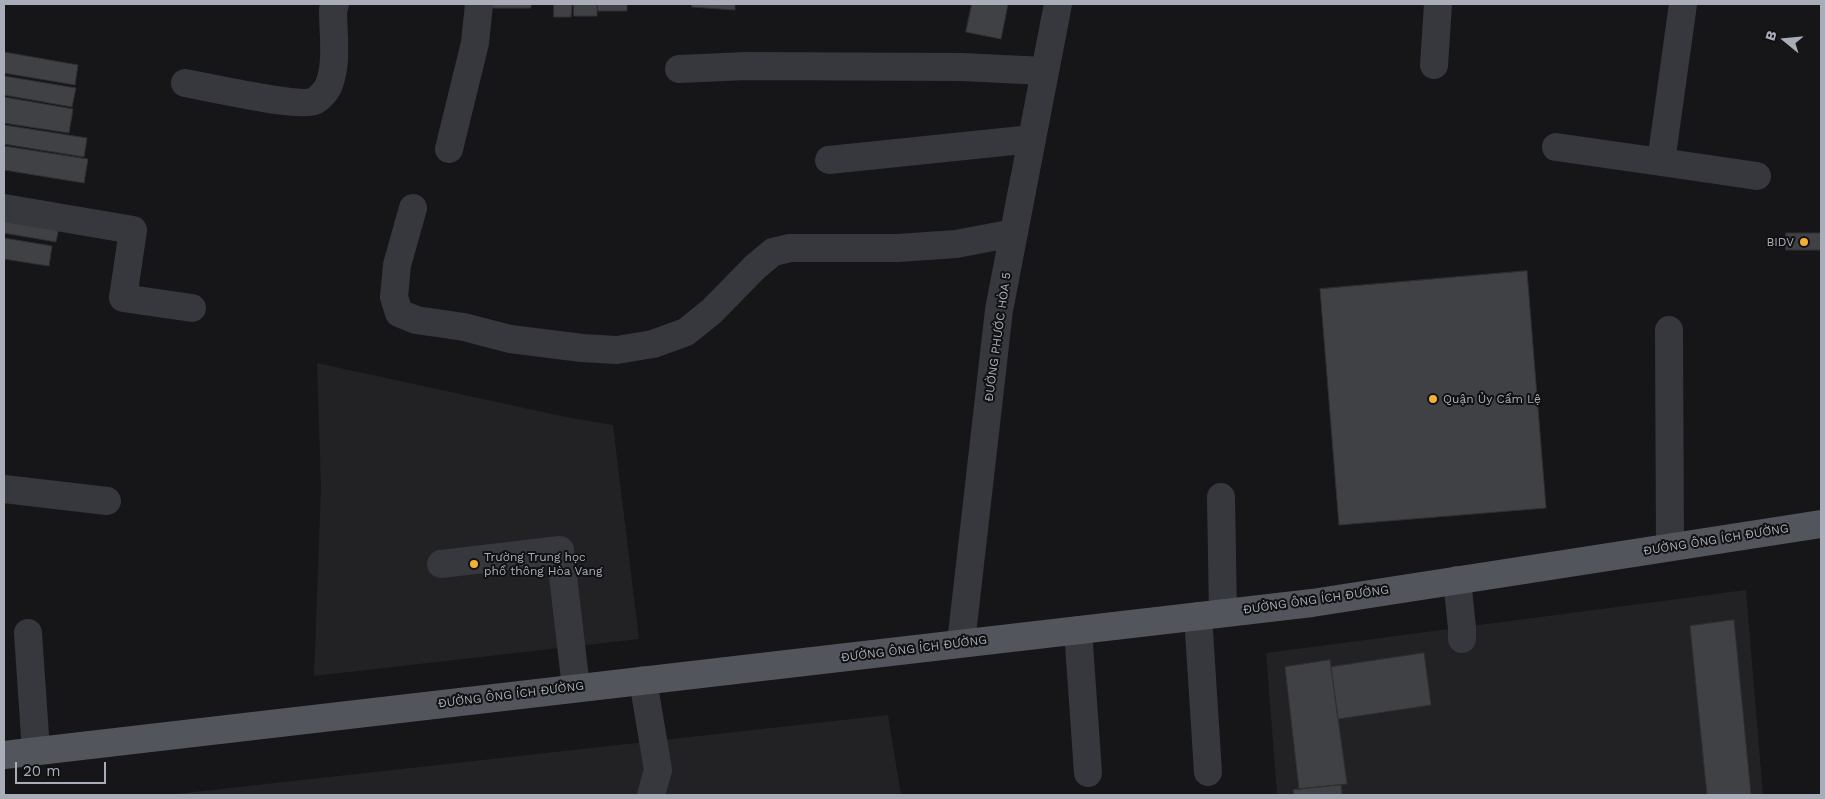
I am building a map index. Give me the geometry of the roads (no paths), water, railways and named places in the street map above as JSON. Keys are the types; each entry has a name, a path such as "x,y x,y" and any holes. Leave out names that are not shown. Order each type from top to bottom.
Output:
{"main road":[{"name":"ĐƯỜNG ÔNG ÍCH ĐƯỜNG","path":"4,755 1312,603 1821,524"}],"street":[{"path":"449,149 475,43 480,4"},
{"name":"ĐƯỜNG PHƯỚC HÒA 5","path":"961,643 999,310 1058,4"},
{"path":"1434,65 1438,4"},
{"path":"1661,162 1683,4"},
{"path":"184,83 274,100 314,101 327,89 334,68 334,7"},
{"path":"679,69 747,66 962,67 1045,71"},
{"path":"829,160 1032,139"},
{"path":"1556,147 1757,176"},
{"path":"4,208 133,230 123,298 192,308"},
{"path":"413,208 397,265 394,297 399,313 416,320 464,327 510,339 582,348 617,350 653,344 686,332 712,311 755,267 773,252 790,248 898,248 946,245 1014,233"},
{"path":"1669,330 1670,547"},
{"path":"4,489 107,501"},
{"path":"1208,772 1210,614 1221,497"},
{"path":"441,564 560,550 576,688"},
{"path":"1457,580 1462,639"},
{"path":"1078,630 1088,772"},
{"path":"28,633 36,751"},
{"path":"643,680 658,770 651,795"}],"place":[{"name":"BIDV","path":"1804,242"},
{"name":"Quận Ủy Cẩm Lệ","path":"1433,399"},
{"name":"Trường Trung học phổ thông Hòa Vang","path":"474,564"}]}
